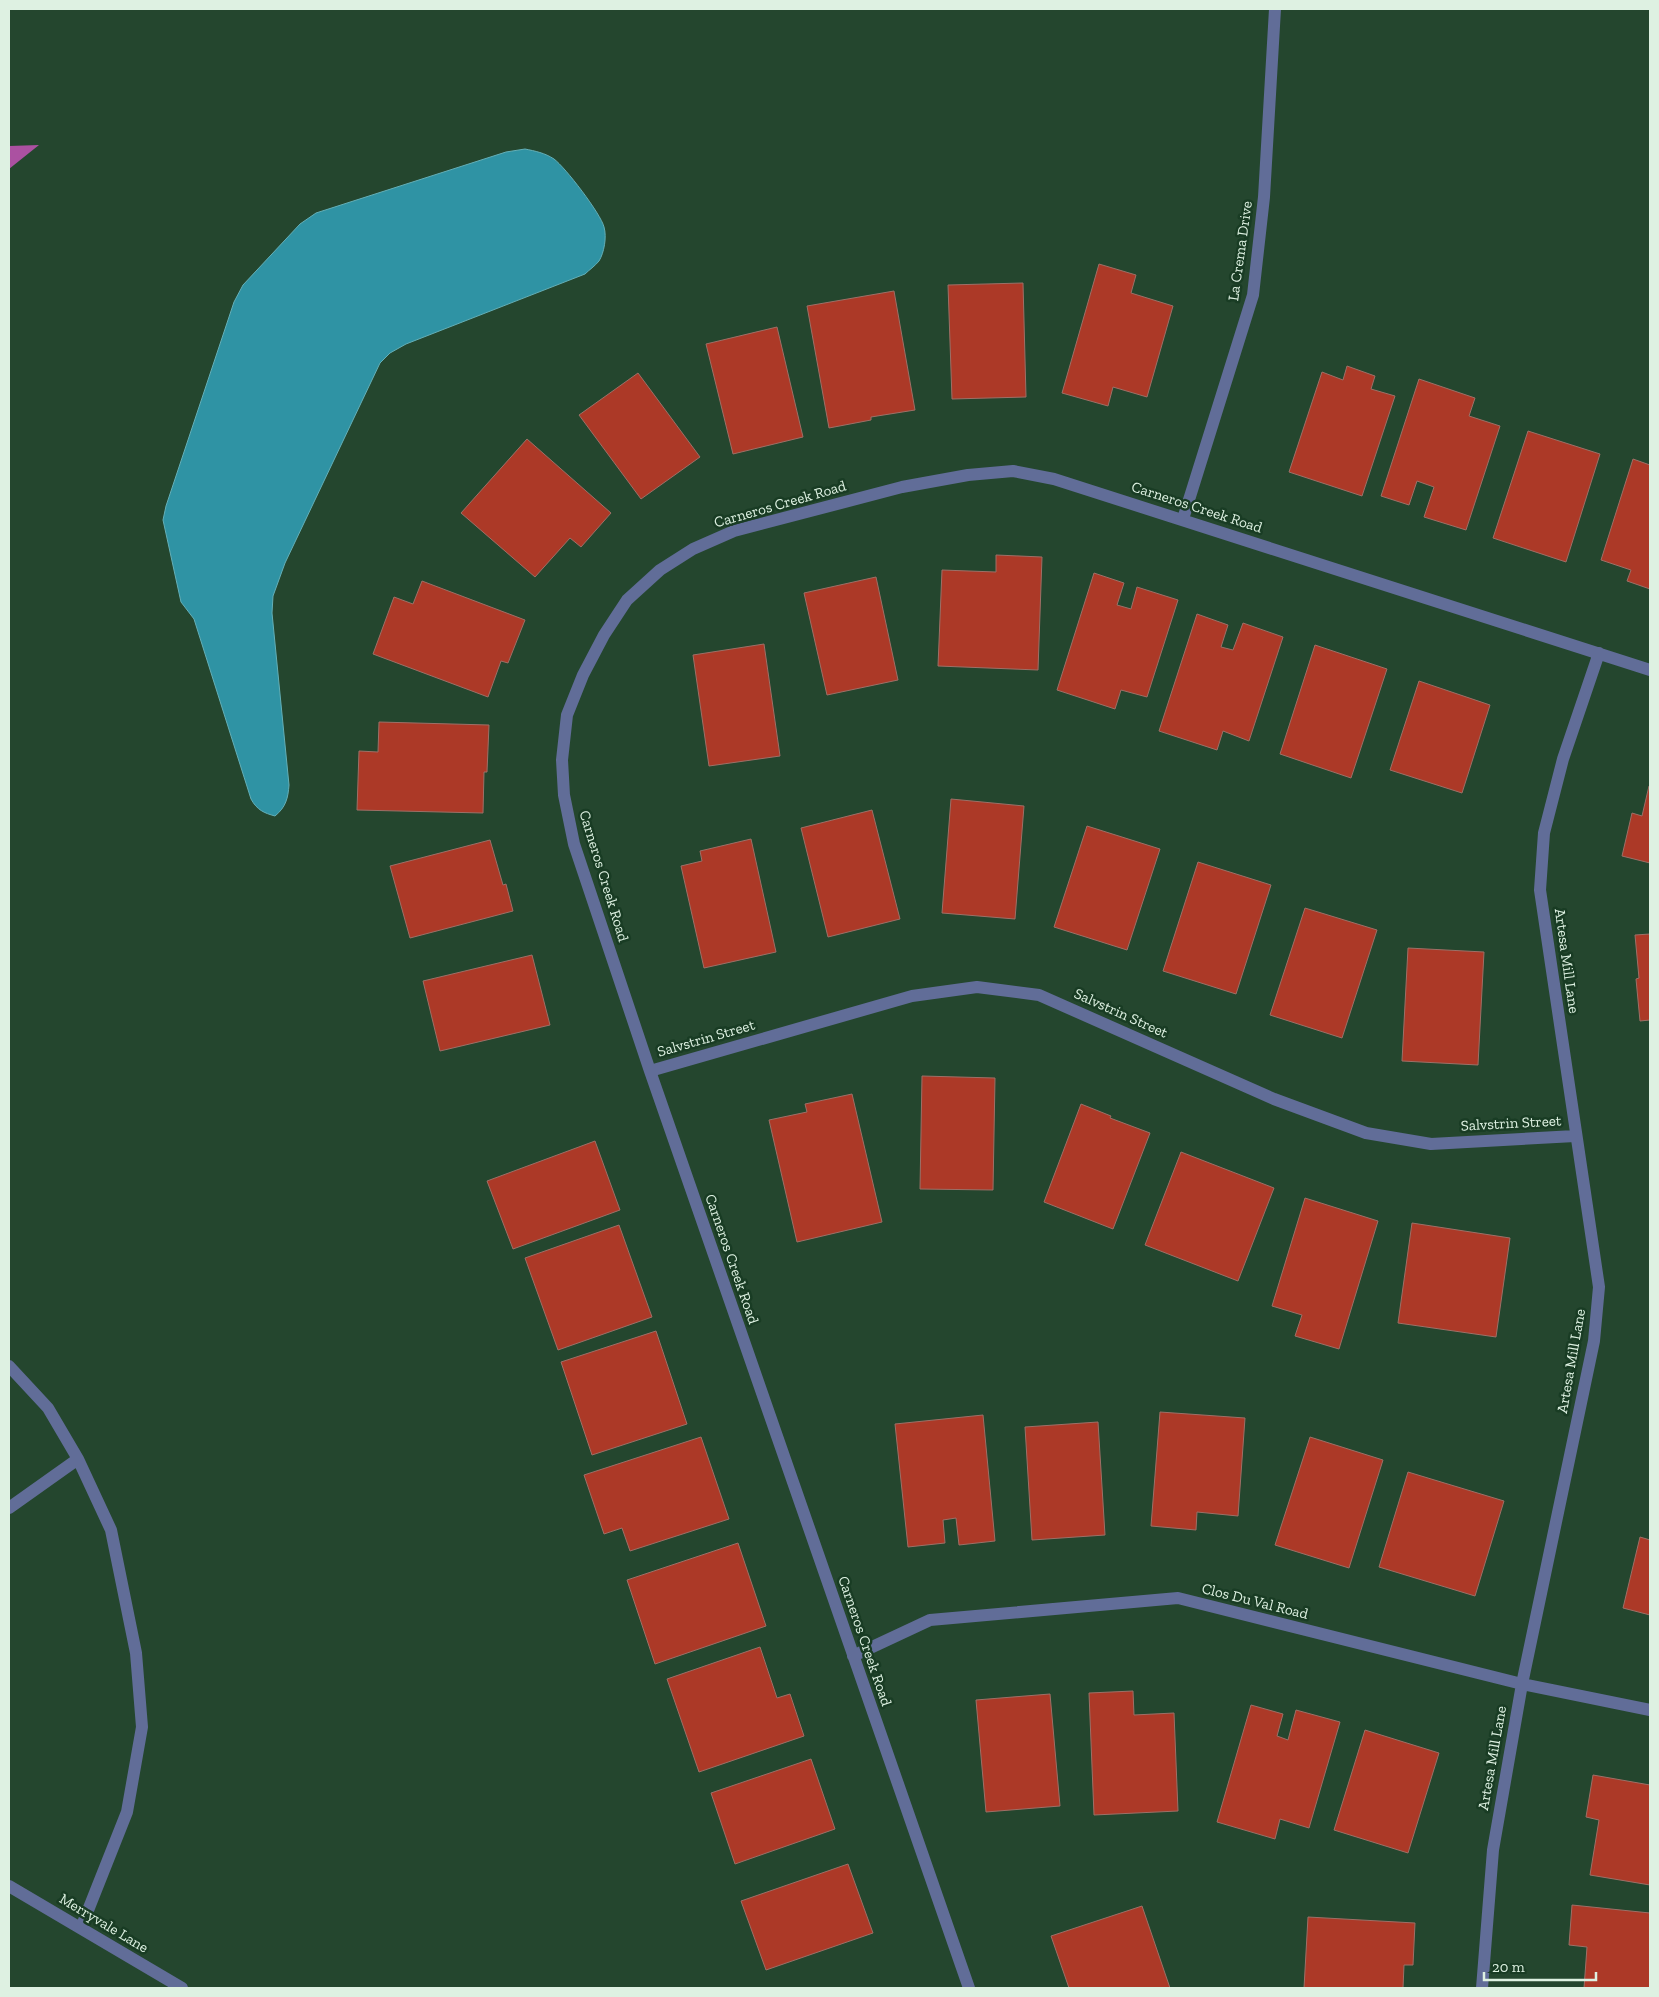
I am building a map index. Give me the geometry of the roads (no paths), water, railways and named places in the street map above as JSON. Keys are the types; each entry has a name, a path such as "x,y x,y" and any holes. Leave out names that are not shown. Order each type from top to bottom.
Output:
{"street":[{"name":"La Crema Drive","path":"1182,519 1253,295 1264,197 1275,9"},
{"name":"Carneros Creek Road","path":"969,1988 650,1071 574,844 564,795 562,760 567,715 583,675 604,635 628,600 660,570 693,549 734,531 902,487 968,475 1013,471 1054,479 1650,670"},
{"name":"Artesa Mill Lane","path":"1482,1988 1492,1850 1522,1684 1594,1341 1599,1287 1575,1136 1540,890 1544,833 1563,758 1599,653"},
{"name":"Salvstrin Street","path":"650,1071 912,996 977,987 1039,995 1274,1099 1366,1133 1431,1144 1575,1136"},
{"path":"9,1366 48,1408 78,1459 111,1530 136,1653 142,1727 126,1812 81,1928"},
{"path":"9,1508 78,1459"},
{"name":"Clos Du Val Road","path":"853,1656 930,1620 1178,1598 1522,1684 1650,1710"},
{"name":"Merryvale Lane","path":"9,1886 182,1988"}],"water":[{"path":"525,149 536,151 554,159 582,191 604,227 605,240 602,254 599,261 585,274 406,344 390,353 380,363 285,563 273,596 272,613 289,785 287,798 282,809 275,816 267,814 258,808 251,799 194,619 181,602 163,520 234,302 243,285 300,224 316,213 506,152"}]}
